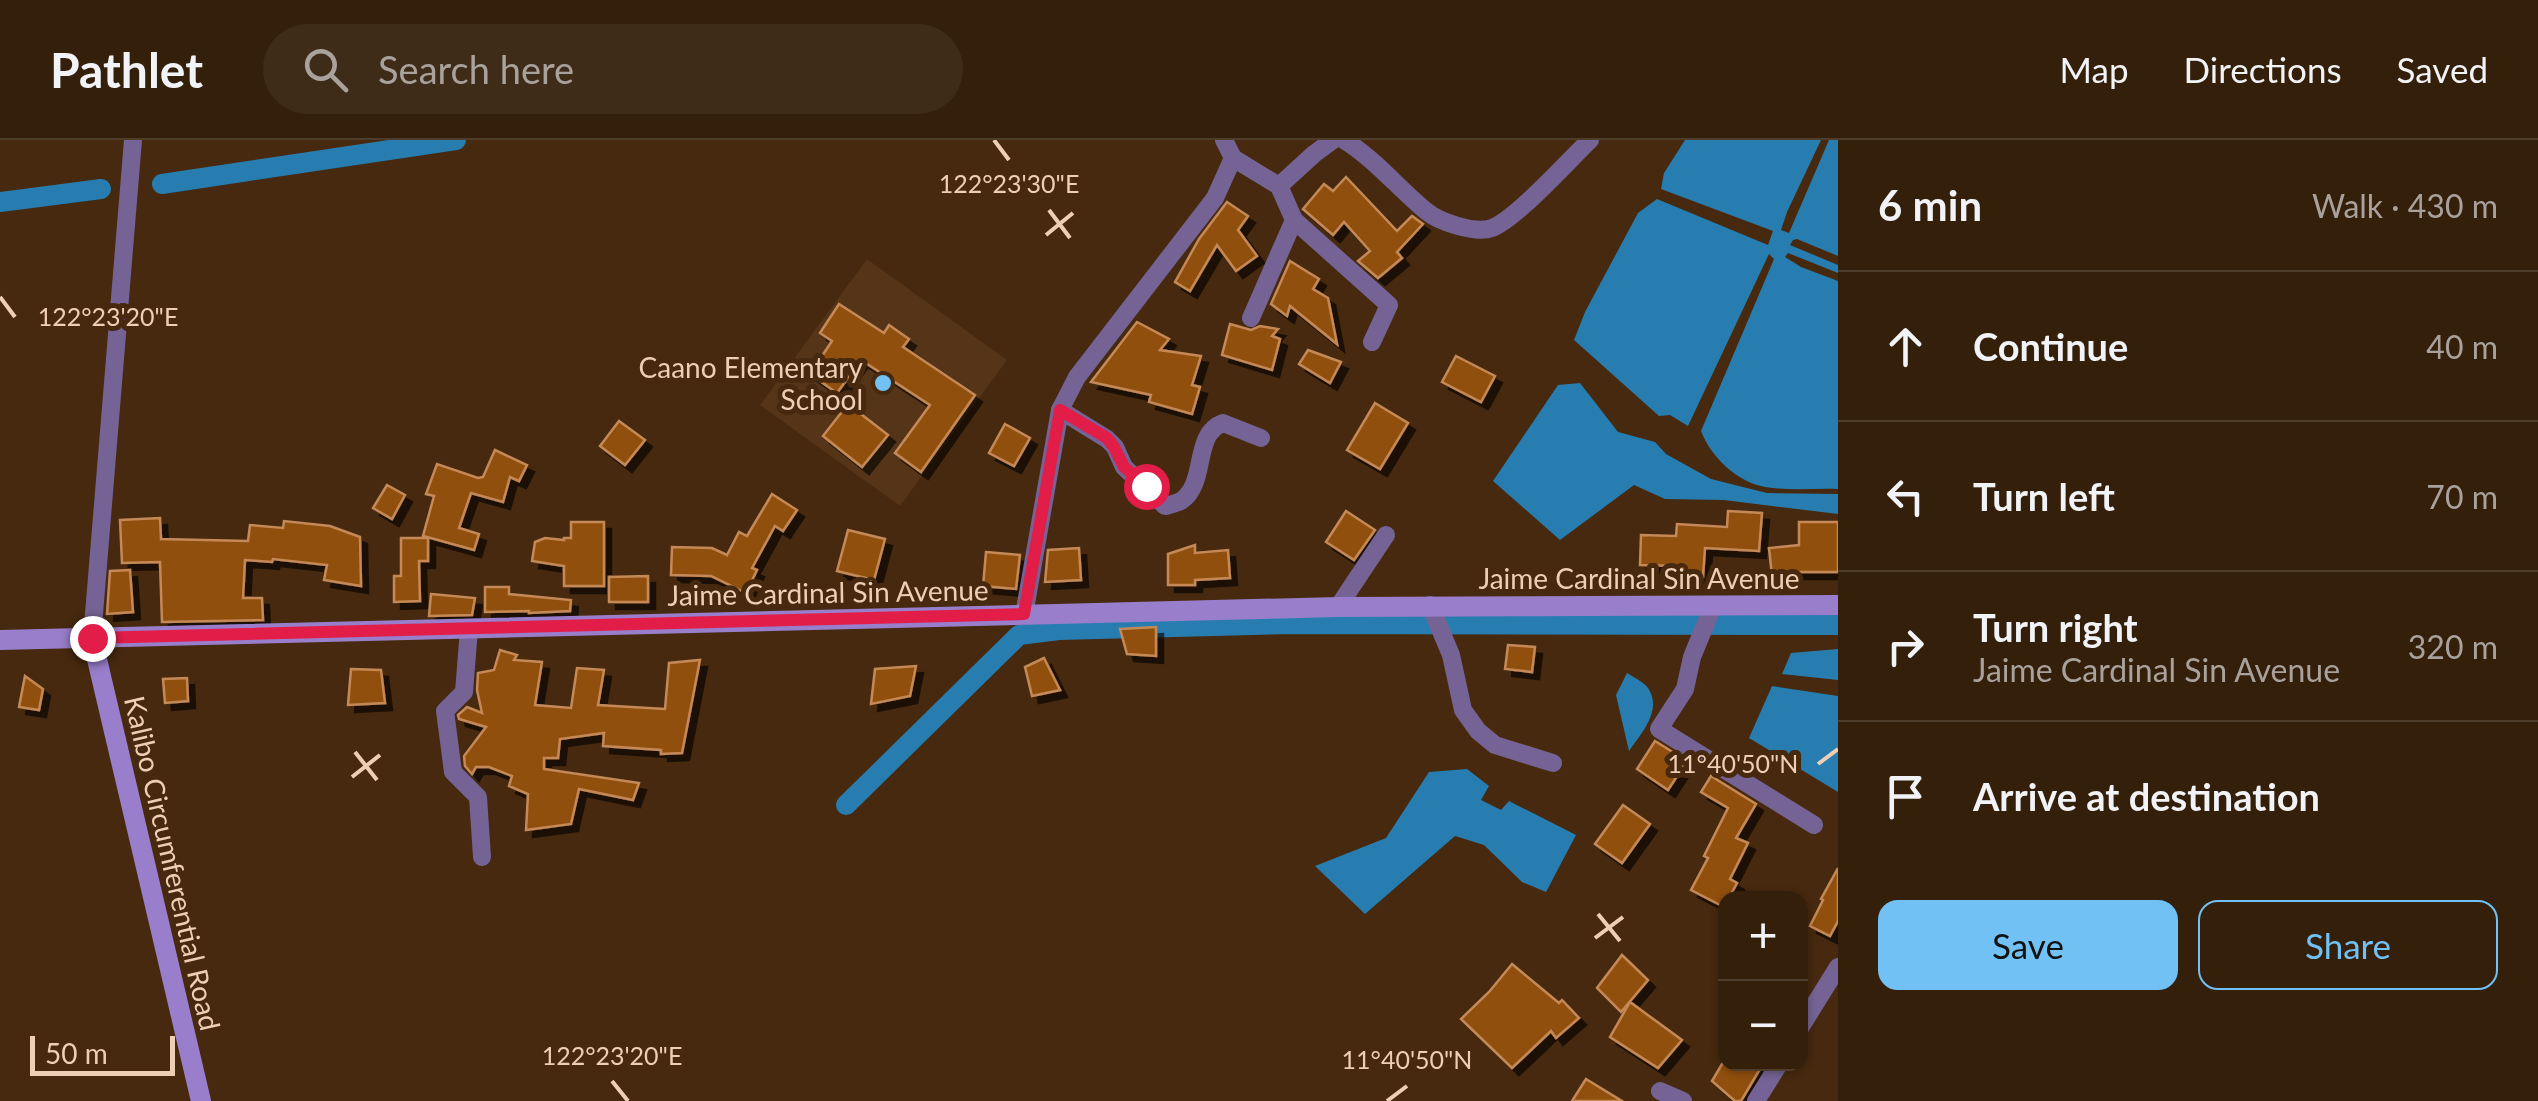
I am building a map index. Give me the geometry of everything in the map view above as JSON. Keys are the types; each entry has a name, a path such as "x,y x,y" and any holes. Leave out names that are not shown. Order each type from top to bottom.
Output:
{"main road":[{"name":"Jaime Cardinal Sin Avenue","path":"0,640 1338,607 1838,605"},
{"name":"Kalibo Circumferential Road","path":"92,638 201,1101"}],"street":[{"path":"92,638 133,140"},
{"path":"1224,140 1233,158 1280,186 1294,220 1389,304 1372,342"},
{"path":"1280,186 1333,140"},
{"path":"1344,140 1359,149 1429,214 1444,222 1487,230 1501,224 1590,140"},
{"path":"1024,614 1060,410 1077,377 1215,198 1233,158"},
{"path":"1252,318 1294,220"},
{"path":"1060,410 1107,438 1124,467 1165,506 1180,502 1193,488 1207,438 1214,427 1223,423 1261,438"},
{"path":"1338,607 1386,535"},
{"path":"1430,606 1451,654 1463,710 1478,732 1495,745 1552,763"},
{"path":"1713,607 1692,656 1685,689 1659,729 1814,825"},
{"path":"469,629 464,692 444,711 453,772 478,797 482,857"},
{"path":"1808,1015 1838,968"},
{"path":"1756,1101 1775,1071"},
{"path":"1660,1091 1684,1101"}],"shaded area":[{"name":"Caano Elementary School","path":"867,259 1007,360 900,506 760,405"}],"water":[{"path":"1685,140 1821,140 1787,212 1781,230 1789,233 1829,140 1838,140 1838,256 1797,239 1790,245 1838,265 1838,273 1788,253 1785,257 1838,281 1838,489 1783,489 1745,480 1726,467 1701,431 1774,259 1769,254 1688,426 1670,415 1659,416 1574,340 1638,213 1657,199 1768,245 1773,231 1661,189 1664,173"},
{"path":"1580,383 1618,432 1655,442 1666,454 1711,479 1767,493 1838,494 1838,514 1724,500 1665,499 1634,485 1560,540 1493,481 1558,385"},
{"path":"1838,649 1838,680 1782,674 1791,653"},
{"path":"1627,673 1646,686 1653,705 1649,721 1629,751 1616,695"},
{"path":"1772,686 1838,696 1838,792 1749,738"},
{"path":"1467,769 1489,786 1481,800 1501,810 1509,801 1576,835 1546,892 1522,882 1484,845 1455,836 1365,914 1315,866 1386,838 1429,772"}],"building":[{"path":"1346,177 1397,231 1412,216 1423,224 1397,252 1402,258 1378,278 1358,261 1370,251 1344,222 1333,235 1303,209 1324,184 1333,191"},
{"path":"1227,202 1248,216 1238,230 1257,256 1236,271 1217,245 1190,291 1175,282 1199,239"},
{"path":"1290,261 1319,279 1313,289 1328,298 1337,344 1290,306 1287,316 1271,304"},
{"path":"839,304 884,333 889,325 909,339 903,347 975,395 921,472 895,453 930,405 861,360 837,393 810,374 832,341 820,333"},
{"path":"1137,322 1169,339 1160,350 1201,356 1192,385 1200,387 1192,414 1149,402 1151,395 1091,382"},
{"path":"1230,324 1251,330 1260,326 1278,329 1272,336 1280,339 1272,370 1222,355"},
{"path":"1308,350 1341,362 1330,383 1299,364"},
{"path":"1456,356 1495,376 1481,402 1442,382"},
{"path":"1375,403 1408,423 1380,469 1347,450"},
{"path":"848,404 888,435 862,467 823,436"},
{"path":"619,421 645,440 625,465 600,446"},
{"path":"1005,424 1030,438 1014,466 989,453"},
{"path":"495,450 527,465 519,481 510,477 503,502 471,493 459,528 479,534 474,550 423,536 434,496 426,494 437,464 483,477"},
{"path":"387,485 405,495 392,519 373,508"},
{"path":"772,494 797,510 783,531 775,526 752,568 757,570 746,593 711,576 671,575 672,547 712,548 727,555 739,532 747,536"},
{"path":"1346,511 1375,530 1354,560 1326,542"},
{"path":"1728,511 1762,513 1759,551 1705,548 1703,577 1673,575 1674,566 1640,565 1641,535 1676,536 1677,524 1727,527"},
{"path":"160,518 161,539 248,541 250,525 283,528 284,521 330,526 360,537 361,586 324,580 327,565 245,560 243,598 262,598 263,620 162,622 160,562 122,563 120,520"},
{"path":"571,522 604,522 604,586 564,586 564,566 532,561 535,542 571,538"},
{"path":"1799,522 1838,522 1838,572 1772,576 1769,548 1799,545"},
{"path":"848,530 885,539 874,580 837,571"},
{"path":"401,538 428,538 428,561 419,561 420,601 394,602 394,576 401,576"},
{"path":"1195,545 1195,553 1228,550 1230,578 1195,580 1195,585 1168,585 1168,554"},
{"path":"1079,548 1081,580 1045,582 1048,550"},
{"path":"986,552 1020,555 1016,589 983,586"},
{"path":"130,570 133,612 107,614 110,571"},
{"path":"648,576 648,602 609,602 609,577"},
{"path":"485,587 509,587 509,594 571,600 570,611 485,612"},
{"path":"431,594 475,598 472,615 429,616"},
{"path":"1156,627 1156,656 1127,654 1120,629"},
{"path":"1508,645 1535,647 1532,672 1505,669"},
{"path":"500,650 517,655 514,660 542,662 535,705 571,708 577,668 604,670 598,705 665,709 669,663 700,660 682,753 603,746 604,733 560,739 558,758 544,758 544,769 639,783 633,800 579,789 571,824 526,830 528,794 509,786 512,776 489,767 476,767 472,774 465,766 464,756 486,727 459,719 458,715 467,707 482,713 478,673 494,670"},
{"path":"1044,658 1060,690 1032,696 1025,667"},
{"path":"916,666 910,696 871,704 875,669"},
{"path":"351,669 381,670 385,703 348,705"},
{"path":"25,676 43,689 39,710 19,707"},
{"path":"187,678 188,701 165,703 163,679"},
{"path":"1655,741 1687,761 1668,790 1637,769"},
{"path":"1711,776 1756,804 1736,838 1748,843 1730,879 1737,883 1733,891 1718,891 1718,904 1691,890 1728,808 1701,792"},
{"path":"1623,805 1650,824 1622,863 1595,844"},
{"path":"1838,868 1838,921 1830,936 1810,926"},
{"path":"1622,955 1648,980 1621,1012 1597,988"},
{"path":"1512,964 1559,1003 1562,1000 1579,1018 1556,1038 1551,1031 1512,1068 1461,1019"},
{"path":"1630,1002 1682,1040 1658,1068 1610,1037"},
{"path":"1718,1071 1759,1071 1741,1101 1735,1101 1712,1081"},
{"path":"1586,1079 1622,1101 1572,1101"}],"waterway":[{"path":"162,184 456,140"},
{"path":"0,202 101,189"},
{"path":"846,805 1019,635 1059,630 1294,624 1838,625"}],"place":[{"name":"Caano Elementary School","path":"883,383"}],"route":[{"path":"92,638 1024,614 1060,410 1107,438 1124,467 1146,486"}]}
